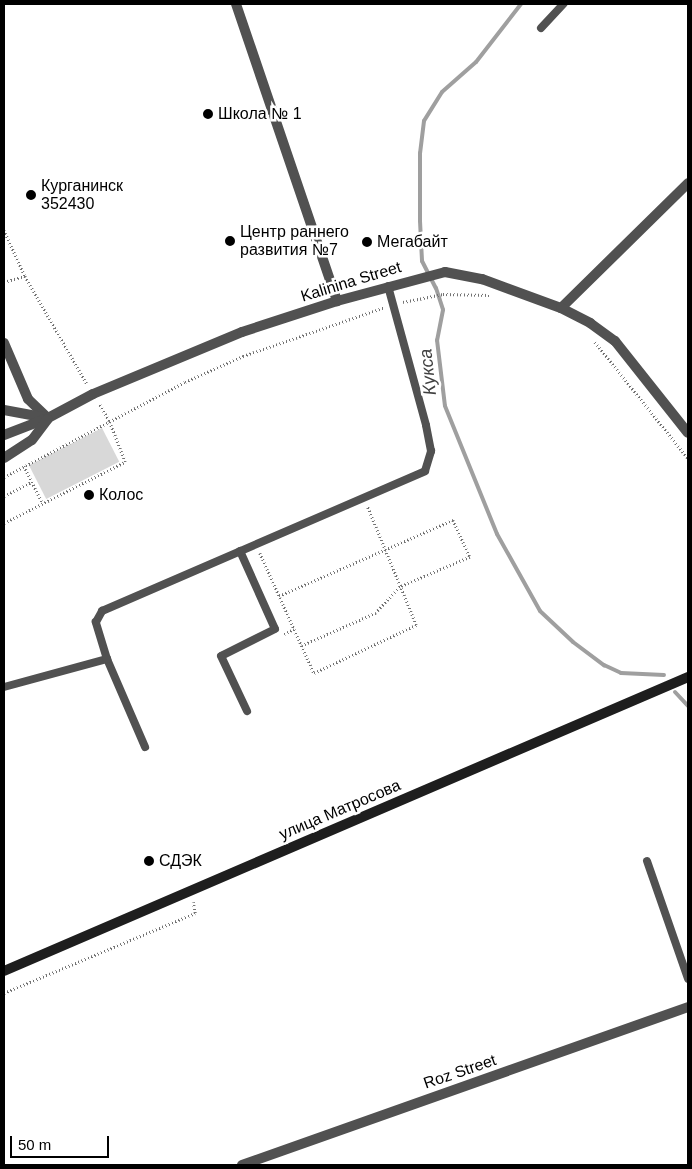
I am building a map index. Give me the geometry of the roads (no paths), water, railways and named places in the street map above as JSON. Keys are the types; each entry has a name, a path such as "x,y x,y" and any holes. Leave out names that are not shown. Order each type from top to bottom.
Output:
{"street":[{"path":"236,4 337,301"},
{"path":"561,308 688,184"},
{"name":"Kalinina Street","path":"4,458 32,440 48,418 93,394 242,332 388,286 446,272 482,279 561,308 615,341 688,433"},
{"path":"4,343 28,400 48,418"},
{"path":"4,410 48,418"},
{"path":"4,435 48,418"},
{"name":"улица Матросова","path":"4,971 688,676"},
{"name":"Roz Street","path":"242,1165 688,1007"}],"lane":[{"path":"541,28 562,4"},
{"path":"145,747 107,659 96,622 102,611 425,471 431,451 426,424 388,286"},
{"path":"240,551 275,629 221,656 247,711"},
{"path":"4,687 107,659"},
{"path":"647,861 688,979"}],"waterway":[{"name":"Кукса","path":"521,4 476,62 442,92 424,121 420,153 422,261 436,288 443,310 437,340 445,406 497,534 540,611 573,642 604,665 621,673 664,675"},
{"name":"Кукса","path":"675,692 688,706"}],"place":[{"name":"Школа № 1","path":"208,114"},
{"name":"Курганинск 352430","path":"31,195"},
{"name":"Центр раннего развития №7","path":"230,241"},
{"name":"Мегабайт","path":"367,242"},
{"name":"Колос","path":"89,495"},
{"name":"СДЭК","path":"149,861"}]}
